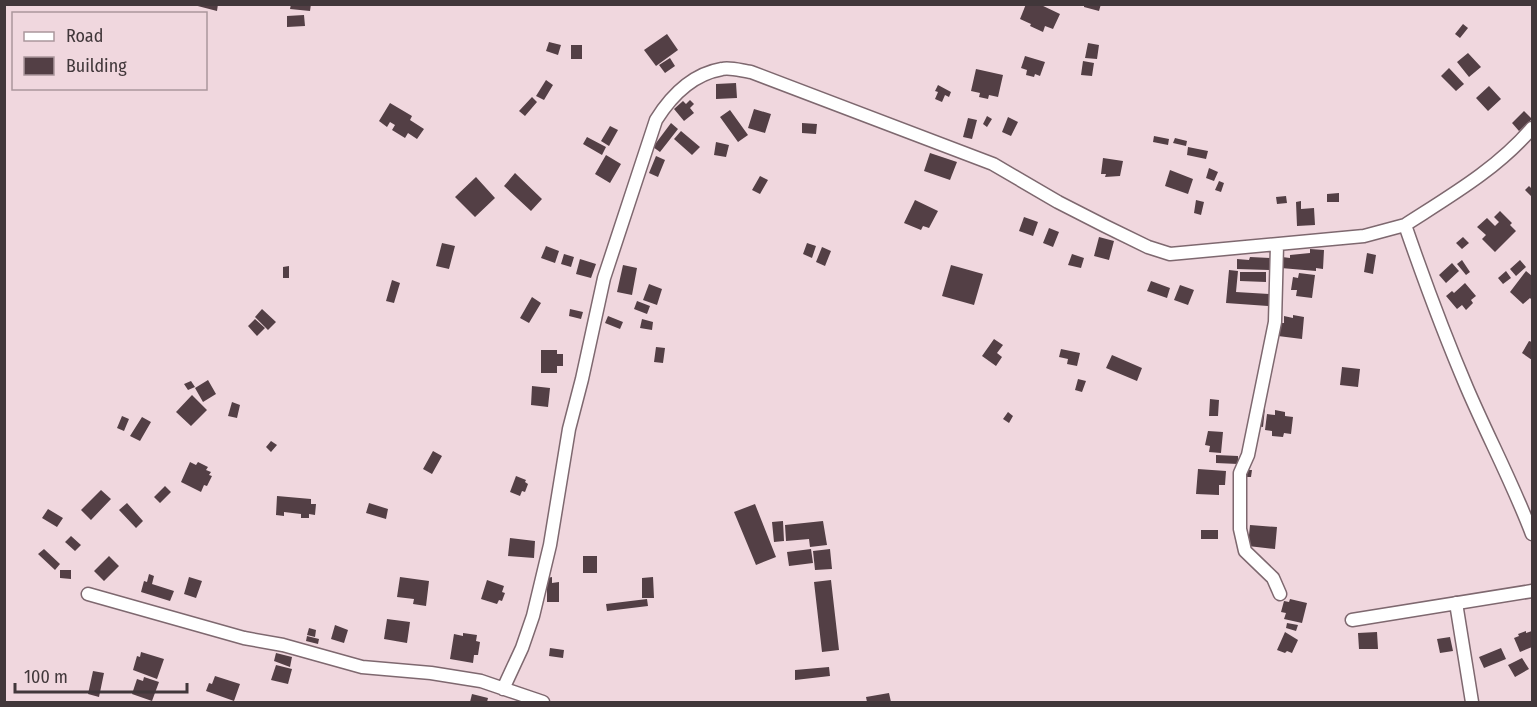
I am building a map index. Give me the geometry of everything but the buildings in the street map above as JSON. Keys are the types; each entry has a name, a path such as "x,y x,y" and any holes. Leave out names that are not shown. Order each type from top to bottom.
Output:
{"street":[{"path":"503,689 522,648 533,616 550,545 569,429 604,278 616,237 633,194 656,120 665,105 680,89 703,75 724,68 751,72 931,139 993,164 1105,226 1148,247 1170,254 1364,236 1405,225 1477,178 1518,145 1533,128"},
{"path":"1405,225 1467,389 1516,491 1533,534"},
{"path":"1277,244 1275,322 1248,455 1240,473 1240,528 1245,551 1273,578 1281,594"},
{"path":"1352,620 1533,591"},
{"path":"88,594 244,638 283,645 362,667 481,681 543,702"},
{"path":"1456,603 1472,702"}]}
